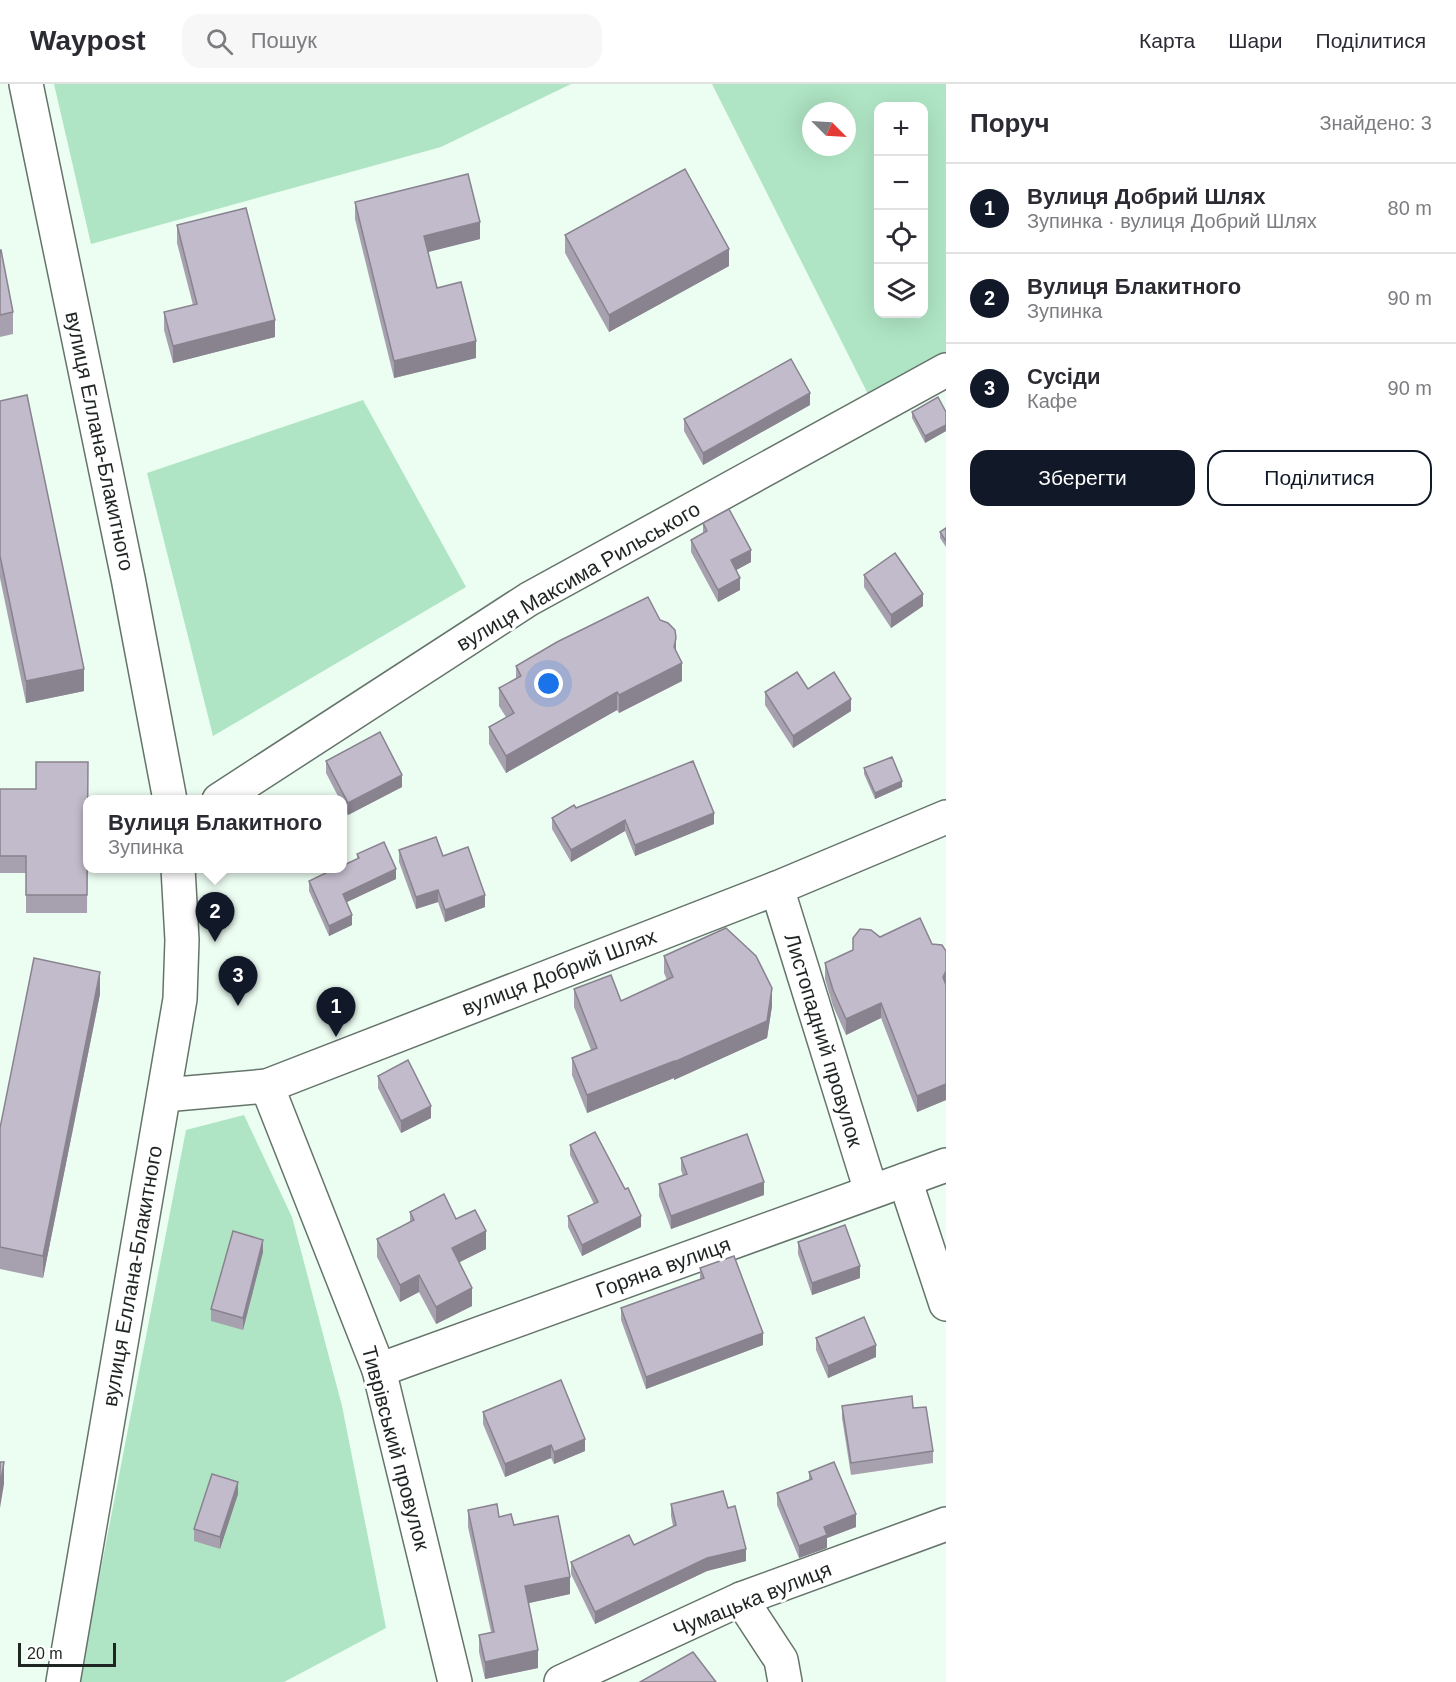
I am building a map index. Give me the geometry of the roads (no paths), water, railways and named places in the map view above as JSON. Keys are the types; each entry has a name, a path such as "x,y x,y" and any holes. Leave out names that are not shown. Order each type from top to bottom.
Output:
{"street":[{"name":"вулиця Еллана-Блакитного","path":"26,84 128,578 169,795"},
{"name":"вулиця Максима Рильського","path":"227,795 529,599 946,370"},
{"name":"вулиця Добрий Шлях","path":"164,1095 267,1086 777,888 946,817"},
{"name":"вулиця Еллана-Блакитного","path":"63,1682 180,999 182,940 178,873"},
{"name":"Листопадний провулок","path":"777,888 871,1191"},
{"name":"Тиврівський провулок","path":"267,1086 379,1370 455,1682"},
{"name":"Горяна вулиця","path":"379,1370 946,1165"},
{"path":"905,1180 946,1304"},
{"name":"Чумацька вулиця","path":"561,1682 741,1599 946,1524"},
{"path":"741,1599 781,1660 784,1682"}],"place":[{"name":"Вулиця Блакитного","path":"215,942"},
{"name":"Сусіди","path":"238,1006"},
{"name":"Вулиця Добрий Шлях","path":"336,1037"}]}
